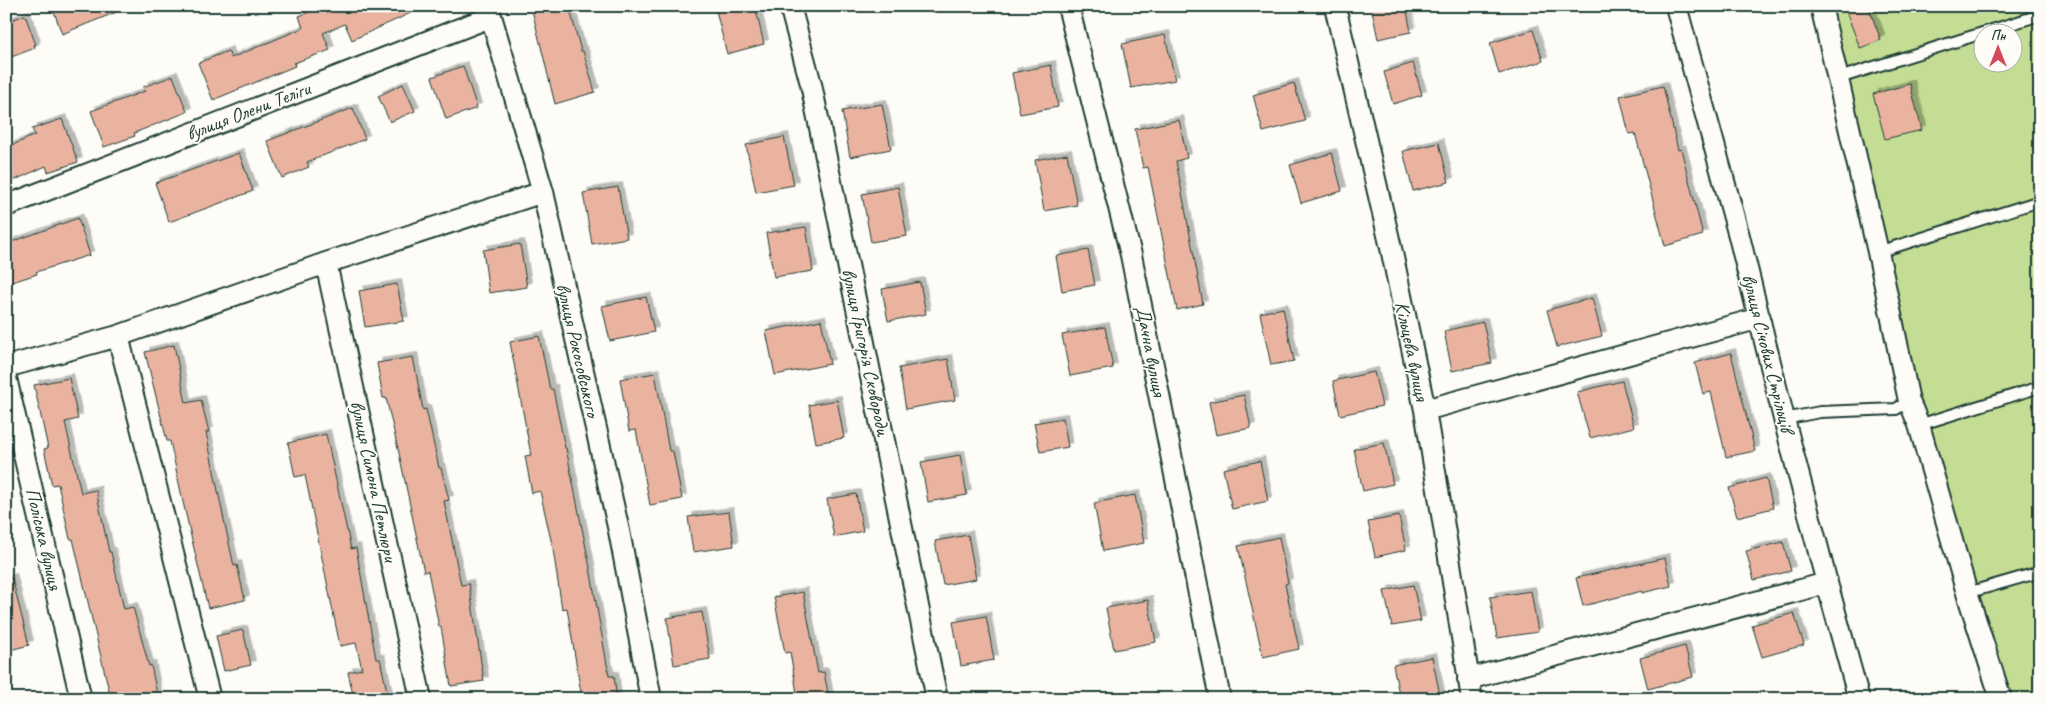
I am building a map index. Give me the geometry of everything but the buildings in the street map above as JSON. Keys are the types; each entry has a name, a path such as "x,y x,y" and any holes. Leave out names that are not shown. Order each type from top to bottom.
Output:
{"street":[{"name":"вулиця Григорія Сковороди","path":"790,6 811,84 937,699"},
{"name":"Дачна вулиця","path":"1068,6 1131,255 1220,699"},
{"name":"Кільцева вулиця","path":"1335,6 1391,248 1425,410 1472,699"},
{"name":"вулиця Січових Стрільців","path":"1676,6 1760,318 1784,419 1859,699"},
{"path":"1822,6 1878,252 1909,401 1919,425 1967,593 2001,699"},
{"name":"вулиця Рокосовського","path":"489,11 542,192 619,531 651,699"},
{"name":"вулиця Олени Теліги","path":"6,206 489,11"},
{"path":"6,367 118,336 326,263 542,192"},
{"name":"вулиця Симона Петлюри","path":"326,263 421,699"},
{"path":"1425,410 1760,318"},
{"path":"118,336 210,699"},
{"name":"Поліська вулиця","path":"6,378 81,699"},
{"path":"1468,679 1827,583"}],"lane":[{"path":"1839,78 2040,15"},
{"path":"1878,252 2040,201"},
{"path":"1919,425 2040,387"},
{"path":"1784,419 1820,412 1896,410 1909,401"},
{"path":"1967,593 2040,572"}],"green space":[{"path":"1821,6 2040,6 2040,699 2008,699 1902,348"}]}
